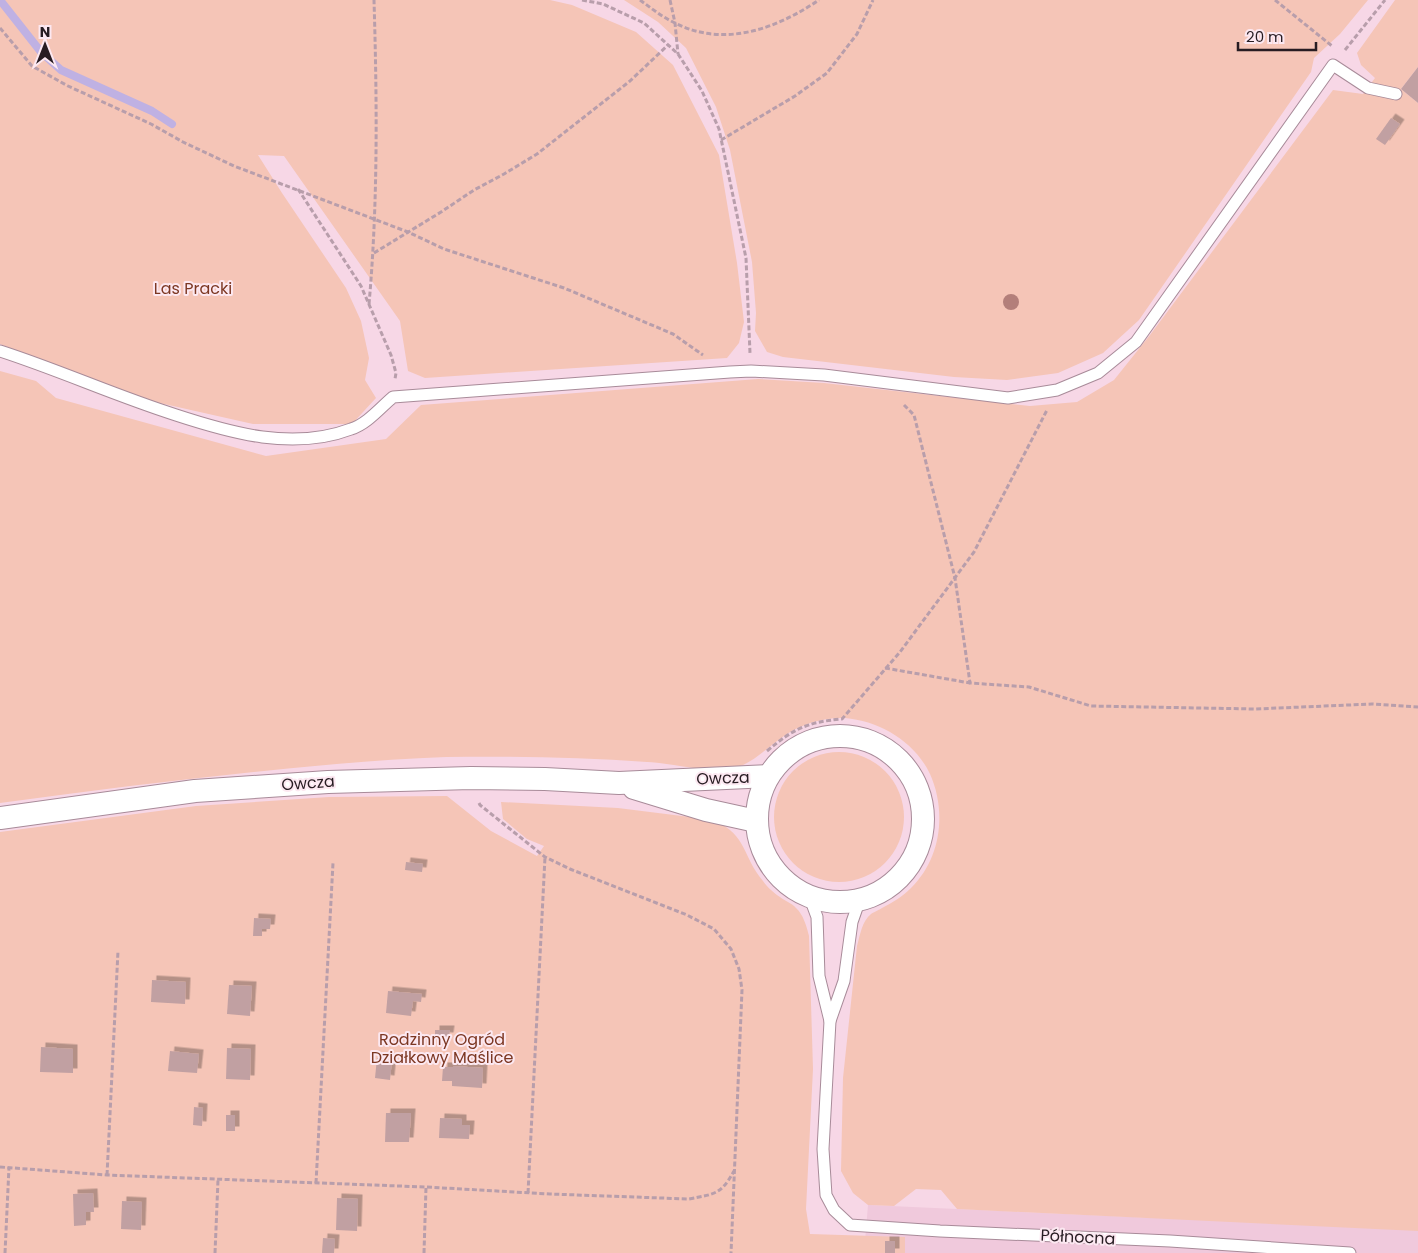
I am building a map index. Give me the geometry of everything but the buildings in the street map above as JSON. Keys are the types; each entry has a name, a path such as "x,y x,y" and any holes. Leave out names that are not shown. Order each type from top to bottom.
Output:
{"street":[{"path":"836,735 863,738 888,750 908,769 920,793 925,820 920,847 907,871 887,889 860,899 835,903 810,898 789,886 772,868 760,845 756,821 759,798 768,776 785,756 801,746 836,735"},
{"name":"Owcza","path":"0,818 195,791 328,782 471,778 619,783 768,776"},
{"name":"Owcza","path":"619,783 706,810 756,821"}],"lane":[{"path":"0,351 142,404 219,429 297,440 352,429 367,420 393,397 730,372 751,371 824,375 1008,398 1057,390 1098,373 1136,342 1334,66 1368,88 1396,94"},
{"path":"810,898 817,918 819,976 830,1021"},
{"path":"830,1021 844,981 852,922 860,899"},
{"name":"Północna","path":"830,1021 823,1149 826,1195 834,1210 850,1225 1170,1241 1350,1253"}],"path":[{"path":"369,304 374,253 377,100 374,0"},
{"path":"582,0 603,4 644,23 678,54 702,91 719,130 746,258 751,371"},
{"path":"640,0 675,24 707,34 738,34 772,26 798,14 819,0"},
{"path":"670,0 678,54"},
{"path":"721,140 795,96 827,73 857,34 873,0"},
{"path":"1275,0 1342,54"},
{"path":"1334,66 1385,0"},
{"path":"0,28 32,66 68,86 151,124 183,142 234,166 408,232 444,249 564,288 673,334 730,372"},
{"path":"374,253 474,190 537,154 630,81 668,45"},
{"path":"298,189 361,286 391,355 396,372 393,397"},
{"path":"881,382 914,415 955,578 970,683"},
{"path":"764,754 784,736 803,726 842,719 900,652 974,552 1057,390"},
{"path":"885,668 970,683 1029,686 1091,706 1255,709 1372,704 1418,707"},
{"path":"471,778 480,806 546,857 570,870 687,915 714,929 731,950 738,969 742,990 731,1253"},
{"path":"528,1193 546,857"},
{"path":"316,1183 333,863"},
{"path":"107,1175 118,951"},
{"path":"0,1167 107,1175 689,1199 712,1195 726,1186 734,1171"},
{"path":"5,1253 9,1168"},
{"path":"215,1253 218,1180"},
{"path":"424,1253 426,1187"}],"shaded area":[{"path":"1418,1169 1418,1253 864,1253 868,1205 1154,1218"}],"green space":[{"name":"Las Pracki","path":"0,0 550,0 572,5 636,32 673,65 719,155 737,263 744,322 739,343 727,358 425,378 408,371 400,321 284,156 258,155 346,288 361,321 369,358 365,380 376,398 352,424 253,424 142,399 0,344"},
{"path":"624,0 1368,0 1340,34 1314,58 1311,72 1139,320 1103,353 1058,373 1007,380 954,377 783,357 767,352 755,331 756,313 752,262 730,150 716,107 686,48 658,22"},
{"path":"1395,0 1418,0 1418,67 1401,89 1418,103 1418,1231 957,1209 941,1190 916,1189 894,1206 868,1205 853,1193 841,1171 843,1078 857,946 865,920 872,913 901,897 921,876 935,849 939,819 935,789 930,774 915,752 895,735 858,720 845,718 813,722 798,728 776,741 749,762 733,769 723,770 622,760 572,758 423,758 231,774 0,803 0,371 36,381 56,398 266,456 386,439 421,405 758,379 824,383 1030,406 1077,402 1114,380 1150,335 1333,90 1363,94 1375,78 1361,65 1357,53"},
{"path":"839,752 852,753 864,757 885,771 899,792 903,804 903,830 899,842 885,863 864,877 852,881 839,882 826,881 814,877 793,863 779,842 775,830 774,817 775,804 779,792 793,771 814,757 826,753"},
{"name":"Rodzinny Ogród Działkowy Maślice","path":"447,796 491,831 537,856 544,846 527,839 503,819 501,802 618,808 714,820 733,833 766,885 775,894 793,905 801,914 809,936 813,1069 806,1209 810,1234 905,1237 905,1253 0,1253 0,832 196,806 329,797"}],"waterway":[{"path":"0,0 41,52 61,70 152,111 172,124"}]}
